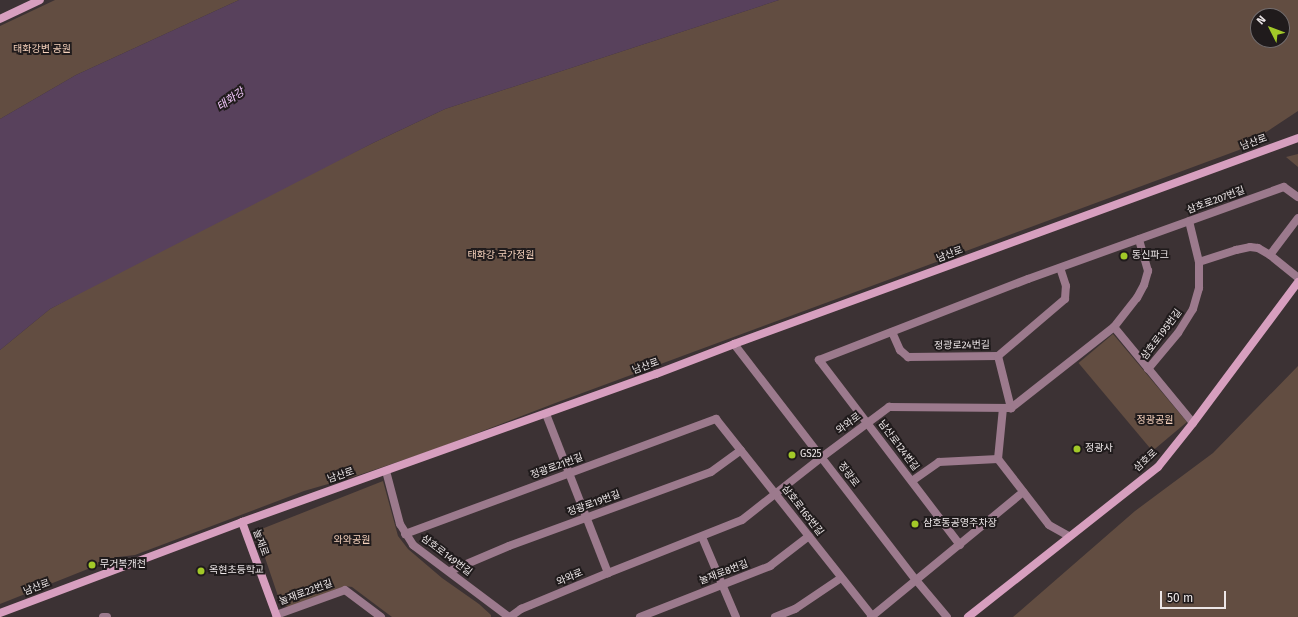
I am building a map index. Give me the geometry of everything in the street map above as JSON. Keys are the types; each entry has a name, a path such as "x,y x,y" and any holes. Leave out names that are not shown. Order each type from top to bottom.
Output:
{"main road":[{"path":"0,19 40,0"},
{"name":"남산로","path":"5,613 242,522 656,374 734,344 1298,138"},
{"name":"삼호로","path":"968,617 1158,467 1193,423 1298,282"},
{"name":"눌재로","path":"242,522 276,616"}],"street":[{"name":"삼호로207번길","path":"1139,239 1284,187 1298,197"},
{"path":"1270,255 1298,218"},
{"name":"삼호로195번길","path":"1189,221 1199,262 1199,288 1193,309 1178,333 1148,369 1193,423"},
{"path":"892,332 1139,239 1148,271 1144,285 1137,298 1114,327 1007,408"},
{"path":"1199,262 1250,247 1258,248 1270,255 1298,278"},
{"name":"정광로24번길","path":"892,332 900,350 908,357 998,356 1065,299 1066,286 1060,268"},
{"path":"1114,327 1148,369"},
{"name":"남산로124번길","path":"892,332 820,360 960,545"},
{"name":"정광로","path":"734,344 916,580 947,617"},
{"path":"998,356 1007,408 998,459 1049,525 1069,536"},
{"name":"와와로","path":"510,617 521,609 742,520 867,422 889,407 1007,408"},
{"path":"546,414 608,573"},
{"name":"정광로21번길","path":"405,534 716,419"},
{"name":"삼호로165번길","path":"716,419 842,578 871,617"},
{"name":"정광로19번길","path":"450,571 509,546 711,472 741,450"},
{"path":"912,481 939,462 998,459"},
{"name":"삼호로149번길","path":"386,471 394,505 405,534 413,545 510,617"},
{"path":"871,617 1023,492"},
{"name":"눌재로8번길","path":"640,617 722,583 770,566 809,536"},
{"path":"702,537 736,617"},
{"path":"775,617 795,609 842,578"},
{"name":"눌재로22번길","path":"276,616 345,590 381,617"}],"green space":[{"name":"태화강변 공원","path":"55,0 239,0 76,75 0,119 0,26"},
{"name":"태화강 국가정원","path":"779,0 1298,0 1298,111 1239,150 558,402 433,450 359,475 304,491 135,555 118,557 0,604 0,350 50,309 196,230 445,109"},
{"path":"1298,154 1298,167 1286,157"},
{"name":"정광공원","path":"1113,334 1187,422 1152,451 1079,363"},
{"path":"1298,366 1298,617 1013,617 1135,511 1213,453"},
{"name":"와와공원","path":"383,481 398,536 408,549 442,578 479,604 491,615 491,617 392,617 352,587 345,586 290,607 285,606 280,602 257,534 259,530"}],"water":[{"name":"태화강","path":"239,0 779,0 445,109 373,143 50,309 0,350 0,119 76,75"}],"place":[{"name":"동신파크","path":"1124,256"},
{"name":"정광사","path":"1077,449"},
{"name":"GS25","path":"792,455"},
{"name":"삼호동공영주차장","path":"915,524"},
{"name":"무거복개천","path":"92,565"},
{"name":"옥현초등학교","path":"201,571"}]}
